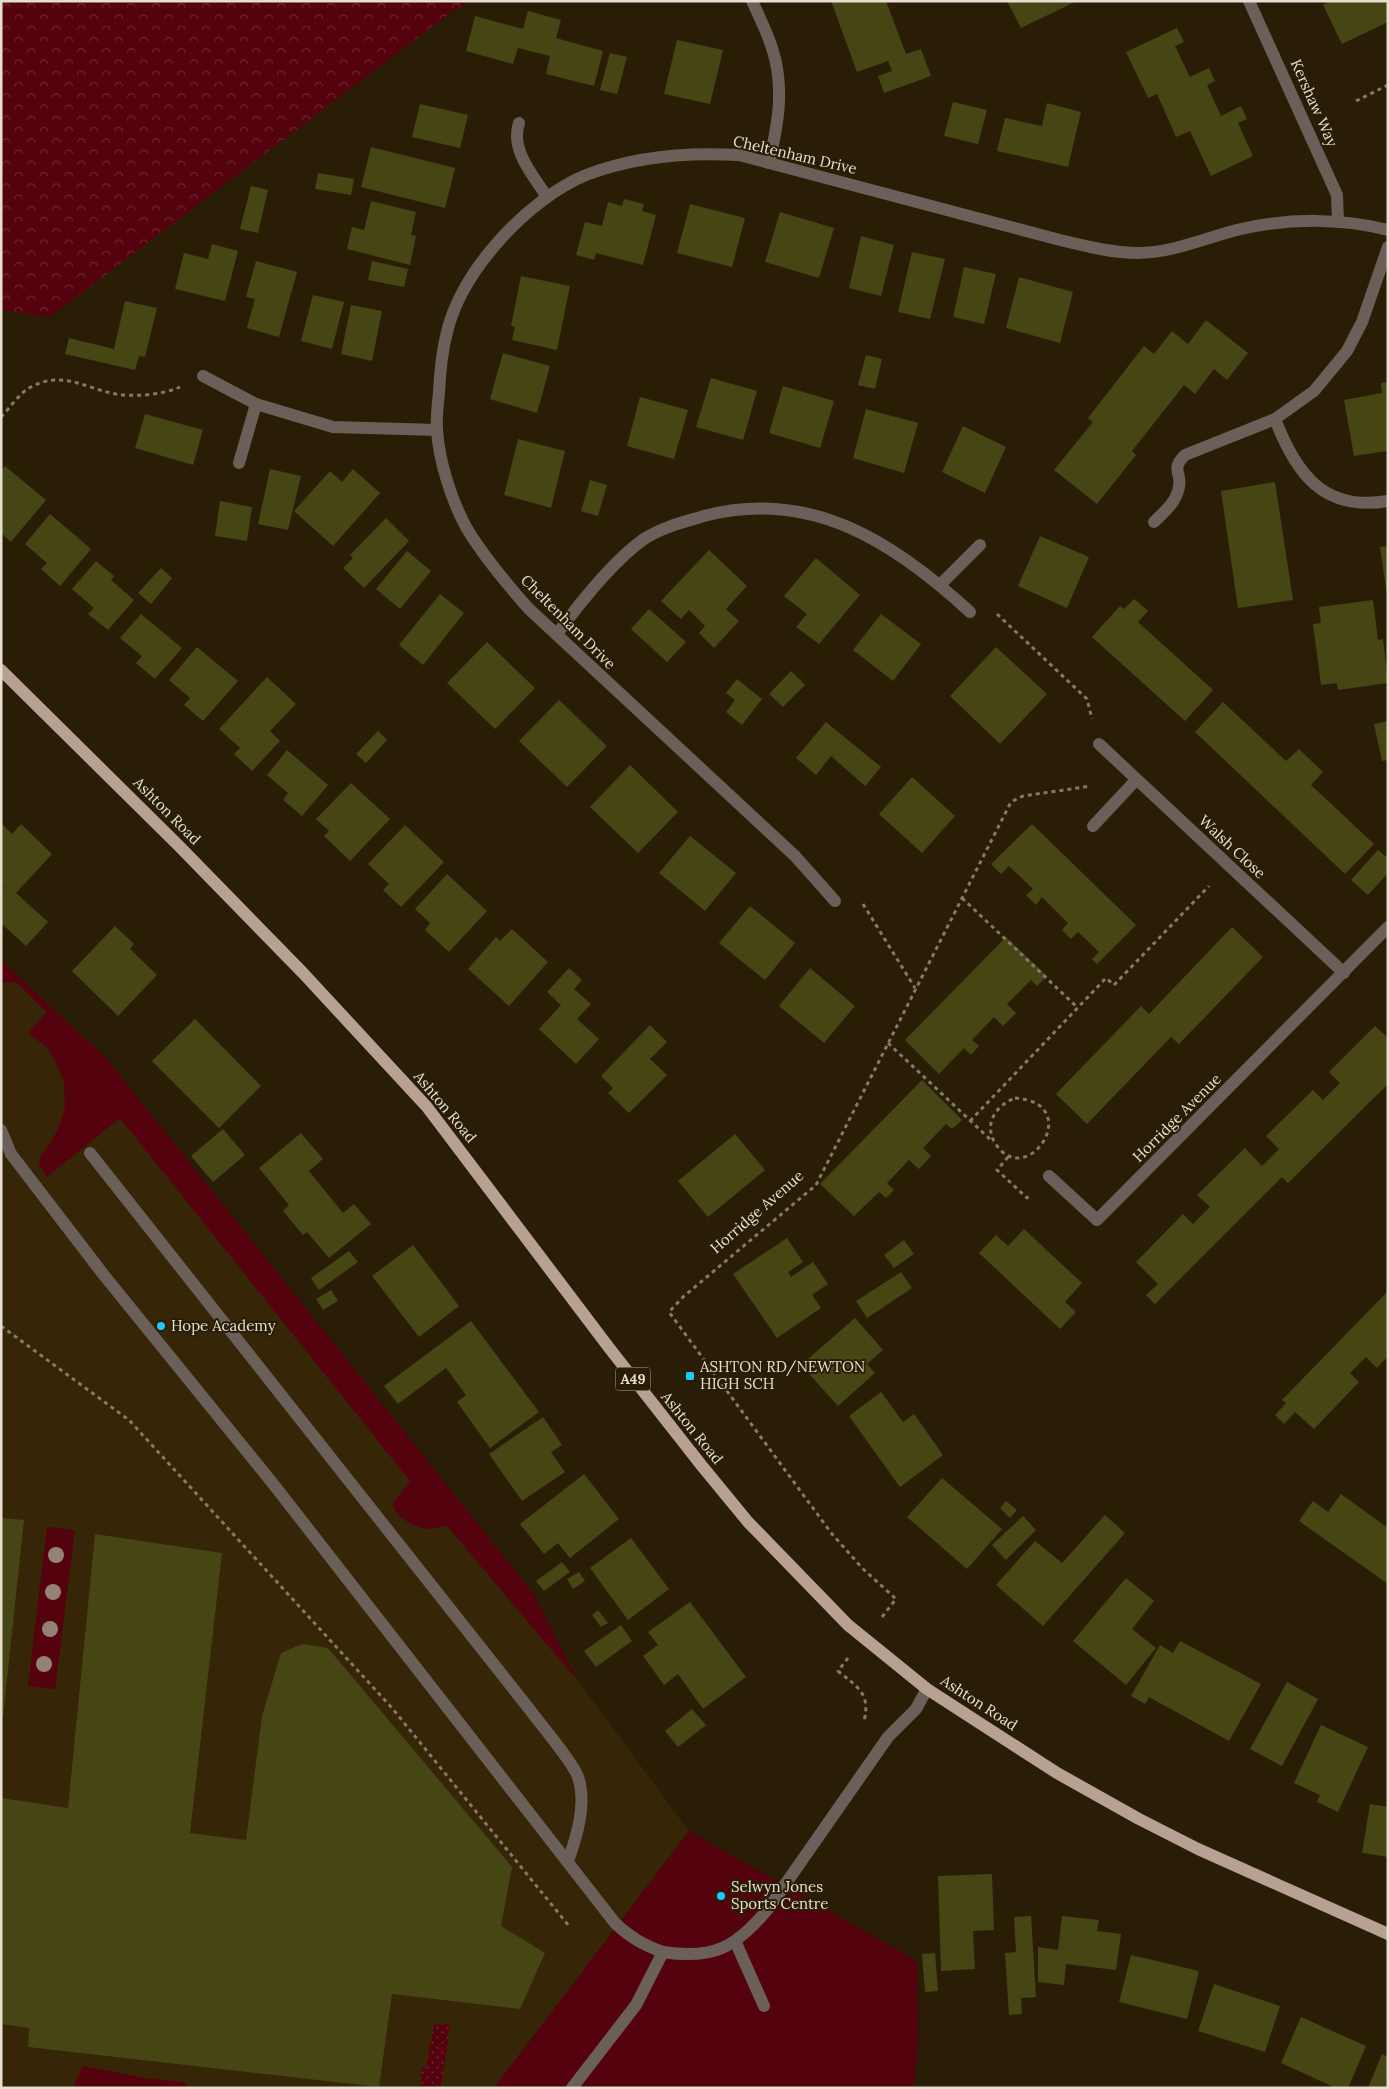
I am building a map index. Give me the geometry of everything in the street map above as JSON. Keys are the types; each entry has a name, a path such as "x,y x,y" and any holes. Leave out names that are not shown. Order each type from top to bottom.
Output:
{"main road":[{"name":"Ashton Road","path":"1,670 193,860 303,973 427,1107 659,1413 748,1522 848,1625 927,1689 1058,1773 1139,1820 1198,1849 1388,1934"}],"street":[{"path":"752,1 772,48 780,86 777,125 768,162"},
{"name":"Kershaw Way","path":"1249,1 1337,195 1338,222"},
{"path":"519,123 514,136 518,151 547,197"},
{"name":"Cheltenham Drive","path":"835,901 788,850 507,585 466,526 448,482 437,430 440,368 445,340 462,295 480,266 502,237 523,216 547,197 586,176 627,163 666,156 702,153 739,155 1060,240 1113,251 1139,253 1167,250 1242,228 1297,222 1366,224 1388,230"},
{"path":"1154,522 1174,502 1180,486 1176,469 1178,462 1185,455 1275,419 1314,391 1347,351 1362,322 1388,247"},
{"path":"203,376 256,404 333,426 437,430"},
{"path":"239,463 256,404"},
{"path":"1275,419 1287,450 1306,476 1335,498 1366,504 1388,501"},
{"path":"557,634 584,598 644,539 677,524 717,513 754,507 789,510 822,518 875,538 940,585 970,612"},
{"path":"940,585 980,544"},
{"name":"Walsh Close","path":"1099,744 1344,973"},
{"path":"1093,826 1136,780"},
{"name":"Horridge Avenue","path":"1049,1176 1097,1220 1388,927"},
{"path":"1,1130 11,1154 103,1274 274,1486 615,1923 625,1933 644,1946 663,1952 702,1955 736,1942 749,1931 768,1909 888,1737 916,1709 927,1689"},
{"path":"90,1153 530,1710 577,1775 581,1788 578,1834 568,1861"},
{"path":"736,1942 764,2006"},
{"path":"572,2088 636,2005 663,1952"}],"path":[{"path":"1356,101 1388,86"},
{"path":"1,417 28,388 46,380 63,379 116,394 146,395 177,389 203,376"},
{"path":"970,612 982,600 1025,638 1086,700 1099,744"},
{"name":"Horridge Avenue","path":"896,1599 862,1568 832,1534 670,1312 683,1297 816,1185 1011,802 1023,796 1136,780"},
{"path":"970,1121 1106,978 1114,985 1228,865"},
{"path":"962,898 1077,1007"},
{"path":"835,901 864,904 915,988"},
{"path":"888,1043 1008,1157"},
{"path":"995,1144 991,1135 990,1125 998,1107 1015,1098 1034,1102 1041,1108 1049,1125 1044,1144 1029,1155 1008,1157 997,1170 1027,1198 1049,1176"},
{"path":"1,1326 129,1420 392,1708 569,1926"},
{"path":"838,1671 860,1690 865,1697 866,1713 864,1721"}],"shaded area":[{"name":"Hope Academy","path":"1,960 107,1059 533,1593 578,1681 689,1831 494,2088 1,2088"}],"green space":[{"path":"1,1 471,1 453,11 50,317 1,310"},
{"path":"1,960 107,1059 533,1593 578,1681 447,1526 426,1529 409,1523 397,1513 393,1504 410,1481 120,1118 47,1177 40,1167 39,1159 58,1130 65,1108 64,1081 49,1049 28,1033 47,1012 17,983 1,982"},
{"path":"47,1527 75,1530 55,1689 28,1686"},
{"name":"Selwyn Jones Sports Centre","path":"689,1831 917,1961 918,2038 914,2088 494,2088"},
{"path":"450,2024 441,2088 420,2088 422,2067 426,2068 434,2025"},
{"path":"83,2066 145,2078 183,2082 190,2088 73,2088"}],"building":[{"path":"831,1 886,1 906,54 921,49 931,76 884,93 878,76 892,71 888,61 857,72"},
{"path":"1007,1 1077,1 1021,28"},
{"path":"1330,1 1388,1 1388,22 1342,44 1323,5"},
{"path":"528,11 561,20 556,38 603,51 594,86 546,74 550,56 518,48 513,64 466,51 475,16 523,29"},
{"path":"1177,28 1184,42 1175,46 1190,77 1209,68 1215,81 1207,85 1221,116 1241,106 1247,119 1238,123 1253,156 1211,176 1190,131 1176,137 1157,94 1148,98 1126,52"},
{"path":"677,40 723,50 710,104 664,94"},
{"path":"610,53 627,57 617,94 600,90"},
{"path":"953,102 987,110 978,144 944,136"},
{"path":"1047,103 1081,112 1068,167 997,151 1005,118 1042,126"},
{"path":"420,104 468,115 460,148 412,137"},
{"path":"371,147 455,168 445,208 361,187"},
{"path":"318,173 354,179 351,195 315,189"},
{"path":"251,186 268,190 258,233 240,229"},
{"path":"624,199 644,204 642,211 656,215 643,265 596,253 594,260 576,255 585,222 602,226 608,202 622,206"},
{"path":"371,201 416,212 411,235 416,236 410,265 347,249 352,227 364,230"},
{"path":"690,204 745,218 732,267 677,253"},
{"path":"780,212 834,228 819,278 765,262"},
{"path":"861,236 894,245 881,296 849,288"},
{"path":"212,244 238,251 225,301 175,289 184,253 208,259"},
{"path":"912,252 945,259 930,319 898,312"},
{"path":"256,261 297,272 279,337 247,328 255,299 246,297"},
{"path":"372,261 408,269 404,287 368,280"},
{"path":"964,267 996,274 984,324 953,317"},
{"path":"521,276 570,286 557,350 512,340 515,327 511,326"},
{"path":"1019,277 1073,292 1060,343 1006,328"},
{"path":"313,295 344,302 332,349 301,341"},
{"path":"125,301 157,308 145,357 139,356 135,370 65,354 69,338 114,349"},
{"path":"351,305 382,311 372,361 341,354"},
{"path":"1206,320 1248,353 1227,380 1214,369 1195,394 1184,385 1132,451 1136,455 1097,504 1054,470 1093,422 1088,418 1144,346 1154,354 1172,331 1188,344"},
{"path":"503,353 550,366 537,413 490,399"},
{"path":"866,355 882,359 875,389 858,385"},
{"path":"711,378 757,391 743,440 696,427"},
{"path":"1388,382 1388,451 1354,456 1344,400 1382,393 1381,383"},
{"path":"783,386 834,401 820,448 769,433"},
{"path":"640,397 688,410 674,459 627,446"},
{"path":"866,409 918,423 904,473 853,458"},
{"path":"145,414 203,430 193,465 135,448"},
{"path":"963,426 1006,447 985,493 942,472"},
{"path":"518,439 565,451 551,508 504,495"},
{"path":"5,466 46,500 11,542 1,533 1,471"},
{"path":"270,469 301,476 288,530 258,524"},
{"path":"353,469 380,493 333,546 294,511 330,471 342,482"},
{"path":"590,480 607,485 598,516 581,511"},
{"path":"1275,482 1293,600 1238,608 1221,491"},
{"path":"220,501 252,507 247,541 215,536"},
{"path":"50,514 91,549 60,586 41,569 47,563 25,544"},
{"path":"386,518 409,541 364,588 343,568 353,558 350,555"},
{"path":"1040,536 1089,557 1067,608 1018,586"},
{"path":"1388,546 1388,596 1387,596 1380,547"},
{"path":"709,550 747,586 726,609 739,621 714,648 699,633 705,626 689,610 681,619 661,601"},
{"path":"407,551 431,571 400,609 376,589"},
{"path":"816,558 860,595 819,644 796,627 807,614 784,596"},
{"path":"96,561 114,576 111,580 134,600 108,630 88,614 94,608 72,589"},
{"path":"161,568 172,578 151,604 138,593"},
{"path":"440,594 464,613 423,665 399,645"},
{"path":"1134,599 1148,611 1138,622 1213,690 1185,721 1092,637 1120,606 1124,609"},
{"path":"1373,600 1378,640 1383,639 1388,683 1338,690 1337,683 1321,685 1313,624 1321,623 1319,607"},
{"path":"649,609 686,642 667,662 631,629"},
{"path":"141,614 182,648 155,679 136,663 142,656 120,638"},
{"path":"881,614 921,644 893,681 853,650"},
{"path":"487,642 535,688 495,729 447,683"},
{"path":"197,647 238,681 203,721 184,705 190,698 169,680"},
{"path":"996,647 1047,694 1000,744 950,696"},
{"path":"791,671 805,685 783,707 769,694"},
{"path":"267,677 296,704 270,731 280,741 252,771 234,754 240,748 219,729"},
{"path":"737,679 762,699 742,725 726,712 735,700 726,693"},
{"path":"559,700 607,746 567,787 519,741"},
{"path":"1223,702 1286,761 1299,749 1323,772 1311,785 1374,844 1345,874 1195,732"},
{"path":"1388,721 1388,760 1382,761 1374,724"},
{"path":"826,722 881,767 865,786 831,756 816,775 796,758"},
{"path":"378,731 387,740 366,763 356,754"},
{"path":"287,750 328,785 302,816 283,800 288,793 267,775"},
{"path":"630,765 678,812 638,853 590,807"},
{"path":"912,777 955,816 922,853 879,814"},
{"path":"351,783 390,819 350,861 324,836 329,831 316,819"},
{"path":"1,823 12,834 21,824 52,854 16,893 48,922 26,946 1,923 1,890 4,888 1,885"},
{"path":"1032,824 1136,925 1097,964 1092,959 1099,952 1078,932 1071,939 1062,930 1068,923 1042,897 1036,905 1026,895 1033,889 1009,866 1001,874 991,864"},
{"path":"405,825 444,862 401,907 383,890 389,884 368,864"},
{"path":"690,836 736,873 705,911 659,873"},
{"path":"1378,850 1388,858 1388,873 1368,895 1351,880"},
{"path":"447,874 487,911 449,952 425,930 430,923 415,909"},
{"path":"750,906 795,943 765,980 719,943"},
{"path":"115,926 134,944 130,949 157,975 118,1016 72,971"},
{"path":"1232,927 1263,957 1179,1044 1171,1037 1087,1124 1056,1094 1141,1006 1149,1014"},
{"path":"512,929 548,962 509,1006 468,969 496,937 500,941"},
{"path":"1006,937 1047,976 1037,986 1031,980 1007,1004 1016,1013 1003,1026 994,1017 972,1040 979,1046 971,1055 964,1048 939,1074 905,1040"},
{"path":"569,968 582,980 574,989 591,1004 577,1019 599,1039 576,1064 539,1029 561,1005 547,992"},
{"path":"810,968 855,1006 824,1043 779,1006"},
{"path":"195,1019 261,1086 219,1128 152,1061"},
{"path":"650,1025 667,1042 650,1059 667,1075 629,1113 608,1093 613,1088 601,1076"},
{"path":"1375,1026 1388,1038 1388,1084 1288,1183 1282,1177 1155,1304 1146,1295 1158,1284 1136,1262 1183,1214 1193,1224 1210,1207 1197,1195 1245,1148 1262,1166 1279,1149 1266,1136 1313,1090 1323,1100 1340,1083 1329,1072"},
{"path":"922,1080 962,1120 952,1129 946,1124 923,1148 931,1156 919,1169 909,1160 887,1183 894,1190 886,1198 879,1192 854,1216 820,1184"},
{"path":"223,1129 245,1155 213,1182 191,1156"},
{"path":"301,1133 323,1159 309,1171 343,1213 354,1204 371,1224 329,1258 307,1232 303,1235 283,1211 289,1205 259,1168"},
{"path":"735,1134 765,1170 708,1217 678,1181"},
{"path":"1024,1229 1082,1283 1065,1302 1076,1312 1060,1329 979,1253 996,1235 1008,1246"},
{"path":"787,1238 803,1262 788,1272 791,1277 813,1262 828,1284 812,1295 821,1308 777,1338 733,1274"},
{"path":"904,1240 914,1254 894,1268 884,1255"},
{"path":"413,1245 459,1306 419,1337 372,1276"},
{"path":"349,1251 358,1262 319,1290 311,1278"},
{"path":"901,1272 912,1288 867,1318 856,1301"},
{"path":"331,1290 338,1301 323,1310 316,1299"},
{"path":"1388,1291 1388,1356 1377,1368 1366,1357 1350,1373 1359,1382 1314,1429 1295,1412 1284,1424 1275,1415 1286,1403 1282,1400"},
{"path":"855,1318 883,1350 867,1364 875,1373 838,1406 801,1365"},
{"path":"471,1321 539,1412 490,1448 457,1402 466,1395 446,1368 398,1404 384,1386"},
{"path":"881,1392 903,1422 914,1414 943,1455 900,1487 849,1416"},
{"path":"543,1417 562,1445 551,1452 565,1472 522,1501 489,1454"},
{"path":"584,1474 619,1519 570,1558 558,1543 544,1554 520,1524"},
{"path":"942,1478 1002,1529 967,1569 907,1517"},
{"path":"1341,1494 1388,1528 1388,1584 1299,1521 1313,1501 1328,1512"},
{"path":"1006,1501 1017,1510 1010,1518 1000,1508"},
{"path":"1105,1515 1125,1533 1043,1626 996,1585 1035,1541 1062,1563"},
{"path":"1023,1516 1036,1530 1006,1560 992,1545"},
{"path":"1,1518 24,1520 3,1717 1,1717"},
{"path":"95,1534 222,1553 190,1833 246,1840 262,1716 281,1653 302,1644 328,1648 512,1867 501,1926 545,1953 520,2009 392,1994 379,2087 28,2047 29,2028 1,2024 1,1798 68,1808"},
{"path":"631,1538 669,1589 628,1620 590,1568"},
{"path":"562,1562 570,1572 544,1591 536,1581"},
{"path":"579,1572 585,1581 573,1589 567,1579"},
{"path":"1126,1578 1154,1601 1132,1629 1156,1648 1126,1685 1073,1641"},
{"path":"690,1602 746,1677 703,1709 678,1674 664,1685 643,1656 658,1645 648,1632"},
{"path":"598,1610 608,1623 601,1627 592,1615"},
{"path":"621,1625 632,1641 596,1667 584,1651"},
{"path":"1180,1641 1261,1684 1229,1741 1149,1697 1145,1704 1131,1696 1160,1645 1173,1653"},
{"path":"1287,1682 1318,1699 1282,1766 1250,1749"},
{"path":"692,1709 706,1725 678,1747 665,1731"},
{"path":"1321,1725 1368,1747 1338,1812 1317,1802 1320,1795 1294,1783"},
{"path":"1370,1804 1388,1807 1388,1857 1362,1853"},
{"path":"992,1874 994,1930 973,1931 975,1969 941,1971 938,1876"},
{"path":"1031,1916 1036,1997 1021,1998 1022,2014 1009,2015 1005,1953 1016,1952 1014,1917"},
{"path":"1062,1916 1099,1920 1097,1931 1121,1934 1116,1970 1066,1964 1064,1985 1038,1982 1038,1947 1058,1950"},
{"path":"935,1953 938,1991 925,1992 922,1954"},
{"path":"1131,1955 1199,1971 1187,2019 1119,2002"},
{"path":"1214,1984 1280,2006 1265,2052 1198,2031"},
{"path":"1301,2017 1366,2046 1348,2088 1336,2088 1281,2063"},
{"path":"1382,2054 1388,2057 1388,2088 1368,2088"}],"place":[{"name":"Hope Academy","path":"161,1326"},
{"name":"ASHTON RD/NEWTON HIGH SCH","path":"690,1376"},
{"name":"Selwyn Jones Sports Centre","path":"721,1896"}]}
